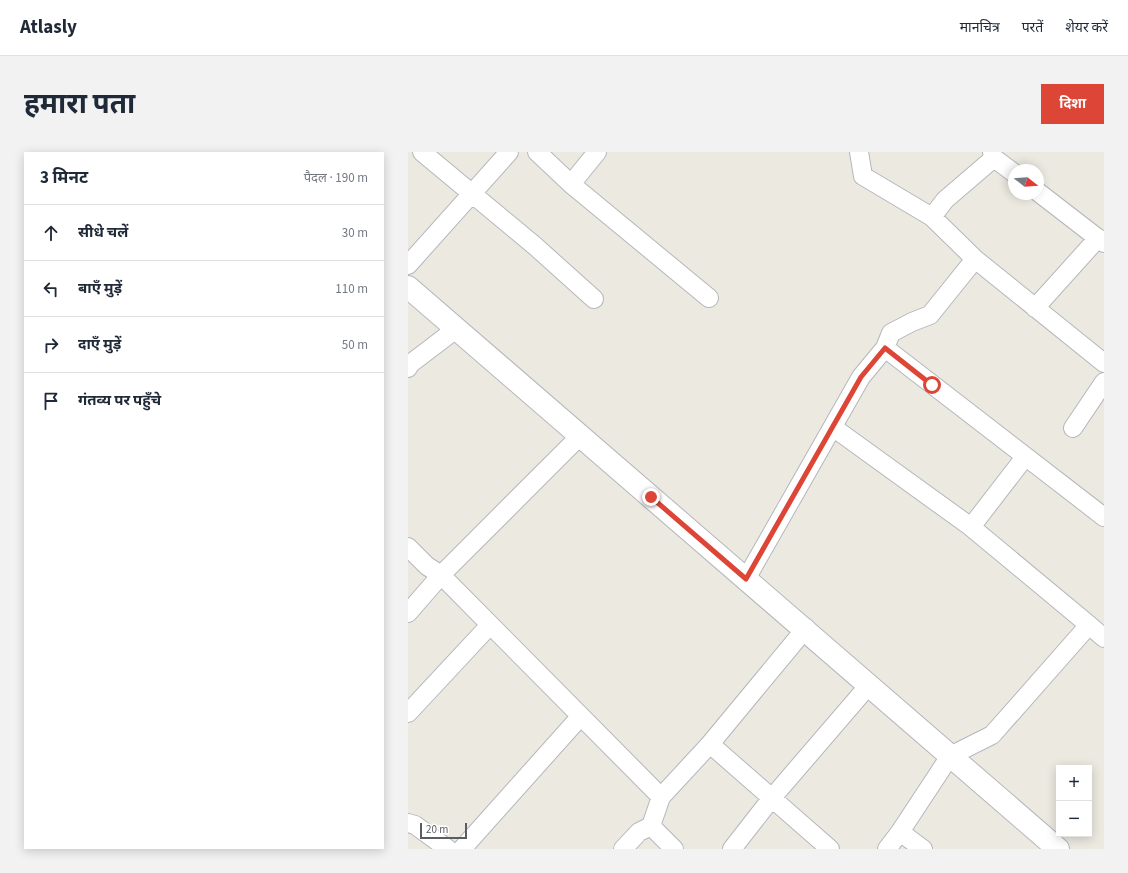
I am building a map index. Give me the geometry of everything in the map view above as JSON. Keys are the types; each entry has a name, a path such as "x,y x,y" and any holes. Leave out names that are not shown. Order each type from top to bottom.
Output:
{"main road":[{"path":"408,287 806,629 1058,849"}],"street":[{"path":"422,152 535,246 594,298"},
{"path":"408,265 509,152"},
{"path":"537,152 570,184 709,298"},
{"path":"570,184 597,152"},
{"path":"859,152 863,176 932,217 975,259 1104,363"},
{"path":"932,217 945,200 993,155 1008,168"},
{"path":"1035,308 1101,241 1044,197"},
{"path":"746,579 834,428 861,377 885,348 891,333 930,315 975,259"},
{"path":"409,365 456,329"},
{"path":"885,348 1104,517"},
{"path":"1073,428 1104,382"},
{"path":"834,428 971,527 1104,638"},
{"path":"408,612 441,574 580,436"},
{"path":"971,527 1026,457"},
{"path":"408,547 427,566 441,574 580,716 661,796"},
{"path":"408,714 490,625"},
{"path":"886,849 900,832 950,756 992,735 1089,625"},
{"path":"623,849 639,832 651,826 661,796 710,744 806,629"},
{"path":"732,849 771,799 869,685"},
{"path":"462,849 580,716"},
{"path":"710,744 771,799 830,849"},
{"path":"408,823 415,825 448,849"},
{"path":"651,826 674,849"},
{"path":"900,832 923,849"}],"route":[{"path":"651,497 746,579 834,428 861,377 885,348 932,385"}]}
